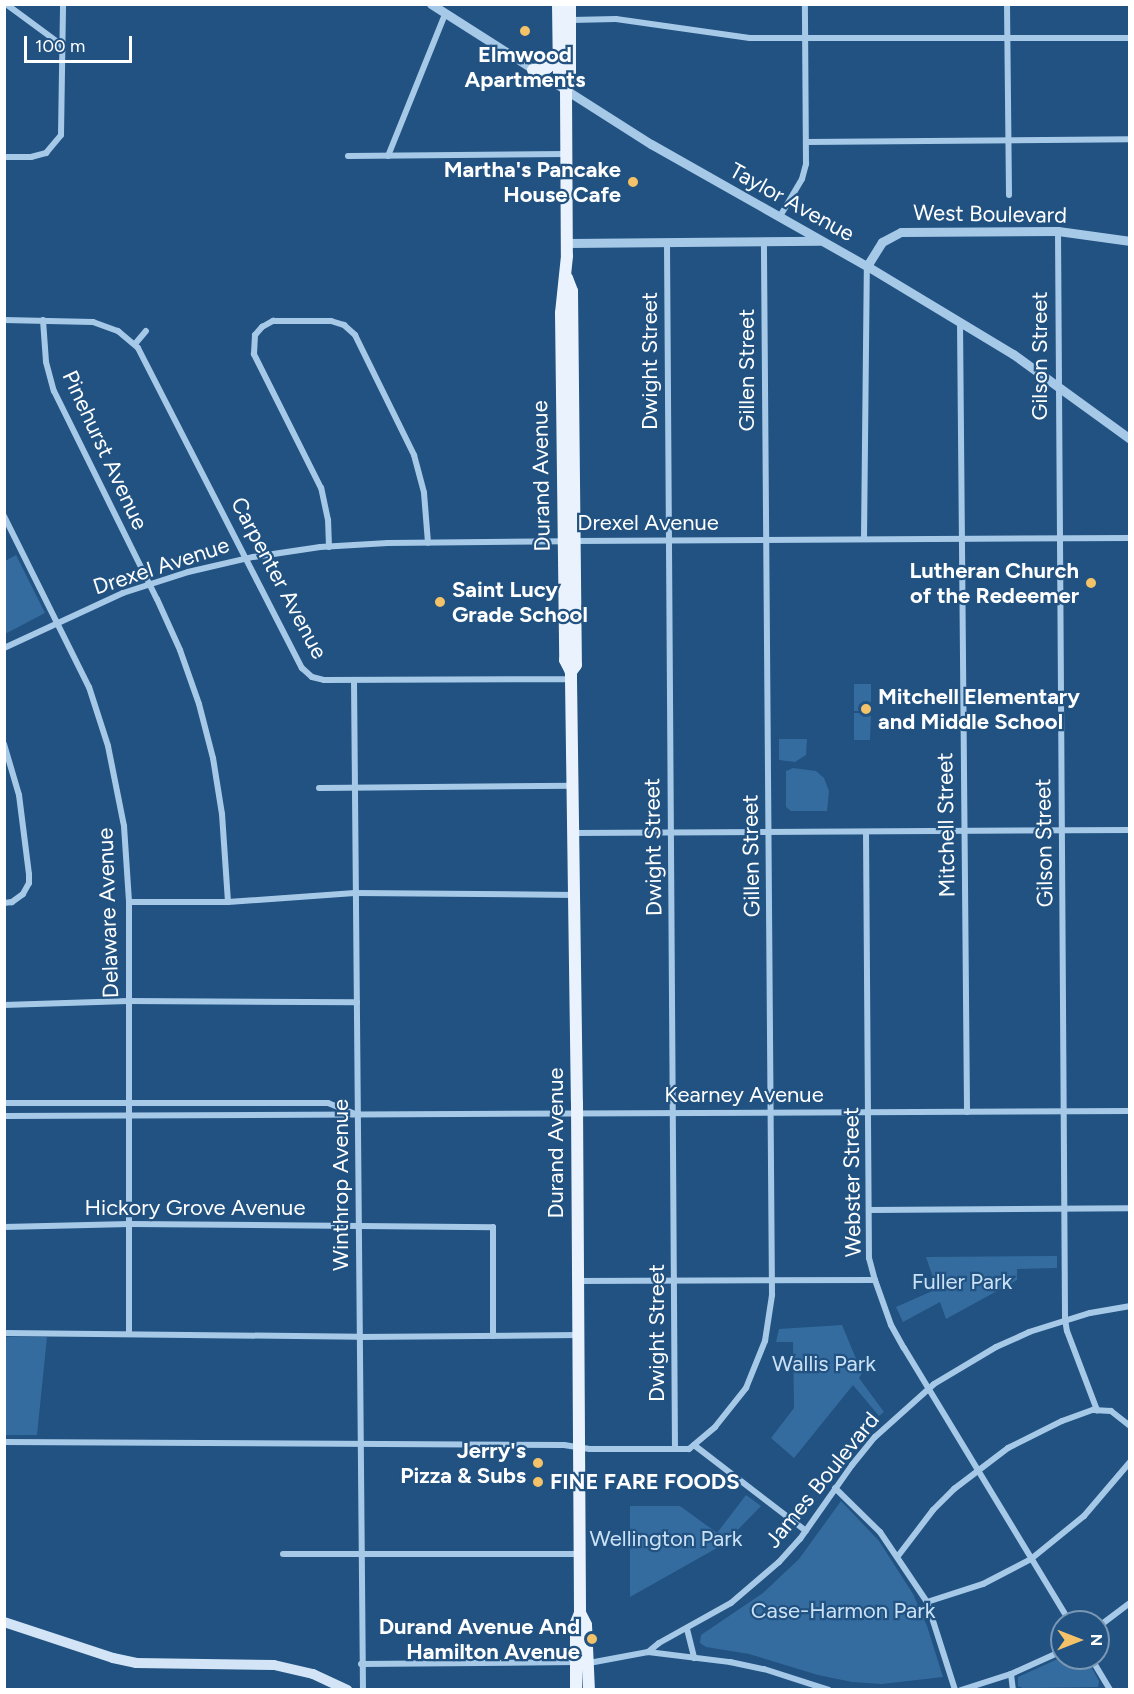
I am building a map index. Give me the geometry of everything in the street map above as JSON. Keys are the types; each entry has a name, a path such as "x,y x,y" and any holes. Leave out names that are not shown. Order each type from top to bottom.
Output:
{"main road":[{"name":"Durand Avenue","path":"558,4 559,74 566,90"},
{"name":"Durand Avenue","path":"570,4 570,78 566,90 567,278 562,288 561,313 569,541 565,663 571,676 575,895 580,1613 576,1623 576,1689"},
{"path":"533,70 547,68 559,58"},
{"name":"Durand Avenue","path":"580,1613 586,1625 589,1689"},
{"path":"4,1622 128,1661 160,1664 274,1665 313,1674 348,1689"}],"street":[{"path":"6,4 63,46"},
{"path":"4,157 38,156 58,142 63,128 63,4"},
{"name":"Taylor Avenue","path":"430,4 651,144 867,266 1013,354 1130,439"},
{"path":"779,218 804,171 806,142 805,4"},
{"path":"1007,4 1009,195"},
{"path":"388,156 445,14"},
{"path":"570,20 616,19 750,38 1130,38"},
{"path":"806,142 1130,139"},
{"path":"348,156 566,154"},
{"name":"West Boulevard","path":"867,266 882,242 901,232 1058,231 1130,241"},
{"name":"Gilson Street","path":"1058,231 1065,1319 1067,1331 1097,1410"},
{"path":"568,243 822,241"},
{"name":"Gillen Street","path":"694,1445 726,1415 753,1373 768,1328 771,1281 764,242"},
{"name":"Dwight Street","path":"667,244 675,1449"},
{"path":"864,540 867,266"},
{"name":"Carpenter Avenue","path":"4,320 93,322 123,334 135,344 146,359 307,673 318,679 354,680 571,676"},
{"name":"Pinehurst Avenue","path":"43,320 46,362 54,391 150,585 180,650 199,704 213,759 222,814 228,902"},
{"path":"329,547 328,520 321,488 254,354 254,338 262,327 278,321 330,321 344,325 355,335 414,455 424,493 428,543"},
{"name":"Mitchell Street","path":"960,322 967,1112"},
{"path":"135,344 146,331"},
{"name":"Delaware Avenue","path":"4,516 89,687 111,757 124,826 129,902 129,1334"},
{"name":"Drexel Avenue","path":"4,648 58,621 150,585 247,558 329,547 569,541 1130,538"},
{"name":"Winthrop Avenue","path":"354,680 360,1555 363,1689"},
{"path":"4,744 19,795 28,854 29,883 23,894 12,902 4,903"},
{"path":"319,788 573,786"},
{"path":"574,833 1130,830"},
{"name":"Webster Street","path":"866,832 869,1258 874,1280 891,1325 1063,1610"},
{"path":"129,902 228,902 355,893 575,895"},
{"path":"4,1005 128,1001 357,1002"},
{"name":"Kearney Avenue","path":"4,1103 328,1103 358,1115"},
{"name":"Kearney Avenue","path":"4,1116 1130,1111"},
{"path":"869,1210 1130,1208"},
{"name":"Hickory Grove Avenue","path":"4,1227 130,1224 493,1227 493,1336"},
{"path":"578,1281 874,1280"},
{"name":"James Boulevard","path":"648,1652 659,1643 732,1603 756,1583 806,1531 835,1488 875,1437 928,1388 996,1347 1065,1319 1130,1306"},
{"path":"4,1333 578,1335"},
{"path":"898,1556 933,1510 977,1469 1034,1433 1097,1410 1117,1414 1130,1426"},
{"path":"4,1442 360,1446 564,1445 675,1449 689,1449 694,1445 806,1531"},
{"path":"927,1602 983,1584 1031,1559 1084,1516 1130,1462"},
{"path":"835,1488 861,1511 898,1556 927,1602 955,1689"},
{"path":"283,1554 579,1554"},
{"path":"1110,1619 1130,1603"},
{"path":"687,1629 694,1658"},
{"path":"589,1663 648,1652 764,1669 829,1689"},
{"path":"961,1689 1011,1674 1050,1656"},
{"path":"361,1664 576,1662"},
{"path":"1098,1670 1110,1689"},
{"path":"1011,1674 1013,1689"}],"green space":[{"path":"16,555 45,613 5,634 5,561"},
{"path":"854,684 871,684 871,711 854,711"},
{"path":"854,713 871,713 870,740 854,740"},
{"path":"779,739 807,739 806,755 795,762 779,760"},
{"path":"793,768 816,771 824,778 829,791 827,811 791,811 786,807 786,771"},
{"name":"Fuller Park","path":"1057,1256 1057,1268 1017,1269 1017,1280 946,1319 940,1302 903,1322 896,1307 937,1289 926,1257"},
{"name":"Wallis Park","path":"842,1325 862,1373 859,1378 884,1412 879,1416 853,1385 794,1458 771,1438 794,1408 793,1342 776,1342 779,1329"},
{"path":"5,1337 47,1337 37,1435 5,1435"},
{"name":"Wellington Park","path":"746,1495 761,1506 724,1544 630,1597 630,1506 680,1506 717,1533"},
{"name":"Case-Harmon Park","path":"841,1501 879,1541 913,1594 927,1626 943,1677 882,1684 852,1682 818,1675 749,1654 706,1647 700,1643 701,1635 763,1593 799,1559"},
{"path":"1050,1662 1050,1670 1093,1670 1099,1681 1098,1687 1023,1688 1018,1686 1018,1677"}],"place":[{"name":"Elmwood Apartments","path":"525,31"},
{"name":"Martha's Pancake House Cafe","path":"633,182"},
{"name":"Lutheran Church of the Redeemer","path":"1091,583"},
{"name":"Saint Lucy Grade School","path":"440,602"},
{"name":"Mitchell Elementary and Middle School","path":"866,709"},
{"name":"Jerry's Pizza & Subs","path":"538,1463"},
{"name":"FINE FARE FOODS","path":"538,1482"},
{"name":"Durand Avenue And Hamilton Avenue","path":"592,1639"}]}
